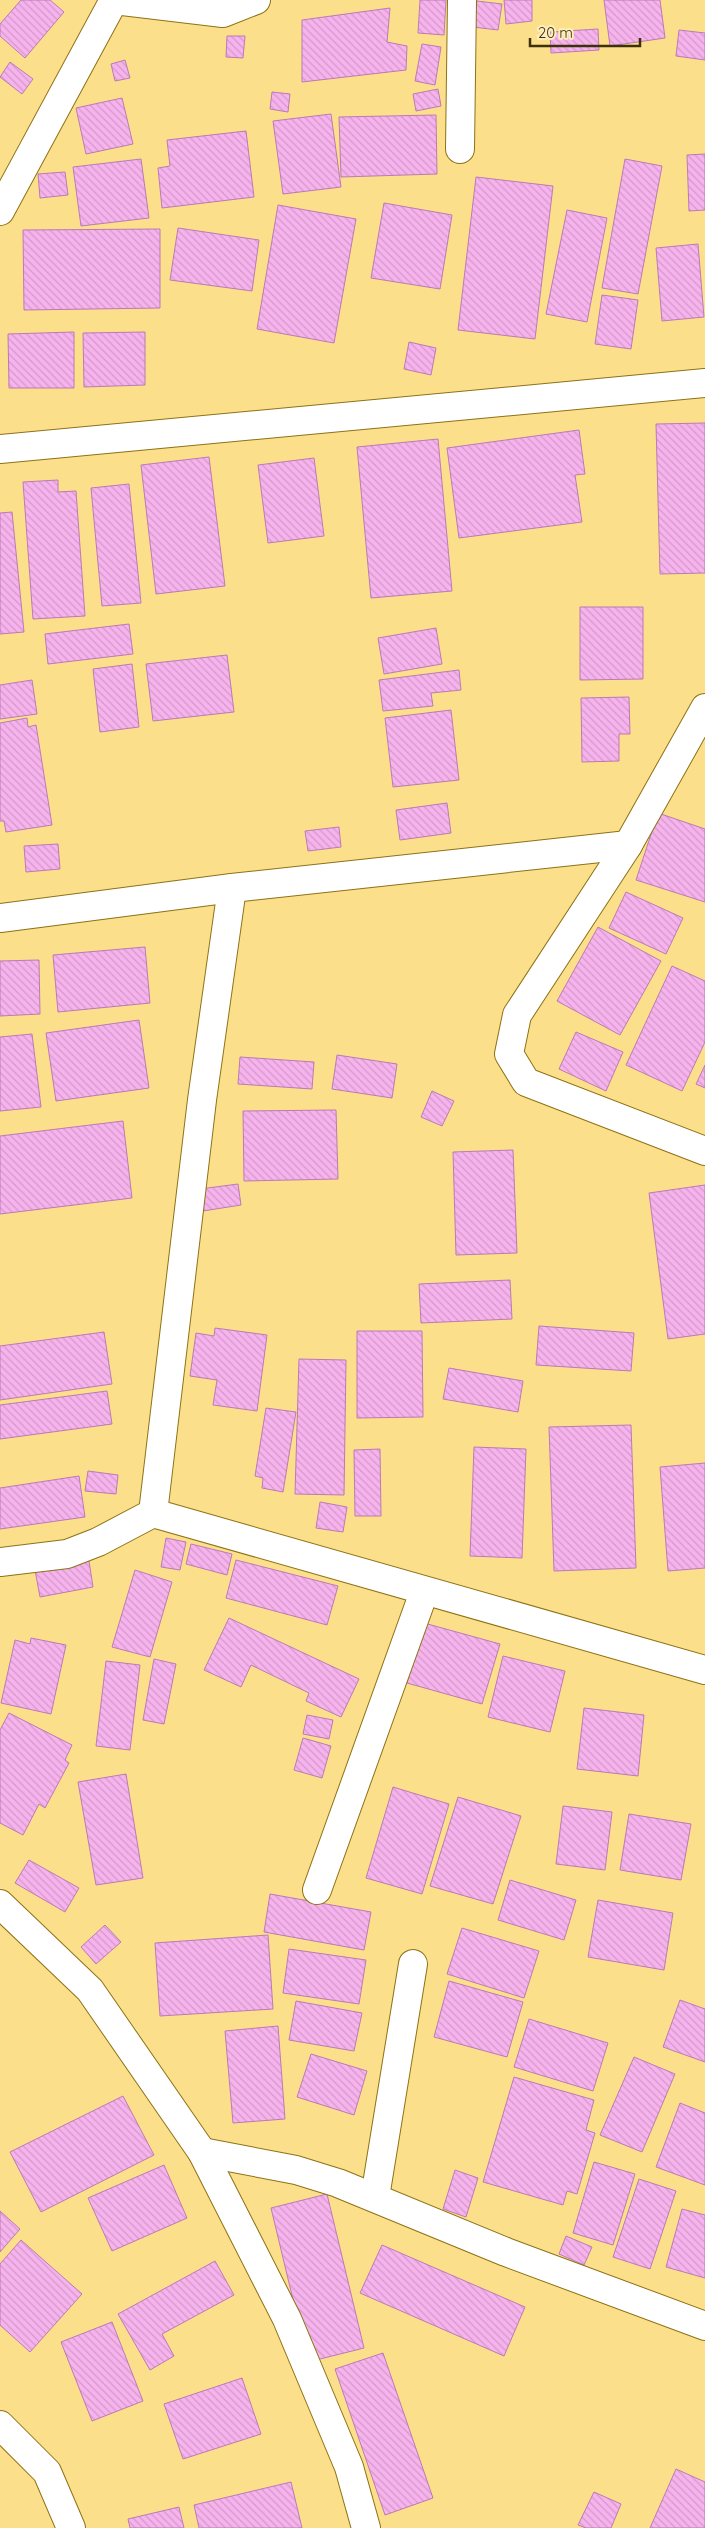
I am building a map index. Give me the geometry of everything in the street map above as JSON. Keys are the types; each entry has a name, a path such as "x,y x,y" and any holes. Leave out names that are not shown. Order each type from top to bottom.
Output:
{"street":[{"path":"0,212 114,0 223,12 256,0"},
{"path":"460,149 462,0"},
{"path":"0,450 705,383"},
{"path":"705,708 628,845 517,1015 509,1054 526,1082 705,1150"},
{"path":"0,918 232,888 628,845"},
{"path":"154,1513 201,1110 232,888"},
{"path":"0,1562 67,1554 98,1542 154,1513 424,1592 705,1670"},
{"path":"317,1890 424,1592"},
{"path":"0,1904 90,1990 202,2152 287,2319 349,2467 366,2528"},
{"path":"375,2197 413,1964"},
{"path":"202,2152 296,2170 375,2197 506,2252 705,2326"},
{"path":"0,2426 47,2472 71,2528"}],"building":[{"path":"21,0 50,0 64,12 25,58 0,36 0,24"},
{"path":"420,0 446,0 444,35 418,33"},
{"path":"504,0 532,0 532,21 506,24"},
{"path":"604,0 660,0 665,38 610,46"},
{"path":"477,1 502,4 498,30 473,27"},
{"path":"390,8 387,42 407,46 406,70 302,82 302,20"},
{"path":"598,29 599,50 551,53 550,32"},
{"path":"679,30 705,33 705,60 676,56"},
{"path":"227,36 245,36 243,58 226,57"},
{"path":"422,44 441,47 435,85 415,81"},
{"path":"125,60 130,78 115,81 111,64"},
{"path":"10,62 33,79 22,94 0,77"},
{"path":"438,89 441,106 416,111 413,94"},
{"path":"272,92 290,94 288,112 270,109"},
{"path":"122,98 133,144 86,154 76,108"},
{"path":"331,114 341,187 283,194 273,121"},
{"path":"436,115 437,174 341,177 339,117"},
{"path":"246,131 254,197 162,208 158,168 170,166 167,140"},
{"path":"705,154 705,210 689,211 687,155"},
{"path":"141,159 149,218 81,226 73,167"},
{"path":"625,159 662,166 638,294 602,288"},
{"path":"65,172 68,195 40,198 38,174"},
{"path":"476,177 553,186 535,339 458,330"},
{"path":"384,203 452,215 440,289 371,278"},
{"path":"278,205 356,219 334,343 257,329"},
{"path":"567,210 607,218 587,322 546,314"},
{"path":"178,228 259,240 252,291 170,280"},
{"path":"160,229 160,308 24,310 23,230"},
{"path":"698,244 704,317 662,321 656,248"},
{"path":"602,295 638,300 631,349 595,344"},
{"path":"74,332 74,388 9,388 8,334"},
{"path":"145,332 145,385 84,387 83,333"},
{"path":"409,342 436,348 431,375 404,369"},
{"path":"705,423 705,573 660,574 656,424"},
{"path":"579,430 585,474 575,475 582,522 459,538 447,448"},
{"path":"438,439 452,591 371,598 357,447"},
{"path":"209,457 225,586 156,594 141,465"},
{"path":"314,458 324,536 268,543 258,465"},
{"path":"58,480 58,492 76,491 85,616 33,619 23,482"},
{"path":"129,484 141,603 102,606 91,488"},
{"path":"12,512 24,632 0,634 0,513"},
{"path":"580,607 643,607 643,679 580,680"},
{"path":"129,624 133,654 48,664 45,634"},
{"path":"436,628 442,664 384,674 378,638"},
{"path":"227,655 234,712 153,721 146,664"},
{"path":"132,664 139,727 100,732 93,669"},
{"path":"459,670 461,690 431,693 433,706 383,711 379,680"},
{"path":"32,680 37,714 0,719 0,685"},
{"path":"629,697 630,734 619,734 619,761 582,762 581,698"},
{"path":"451,710 459,780 393,787 385,718"},
{"path":"27,718 28,727 36,725 52,825 6,832 4,821 0,821 0,723"},
{"path":"447,803 451,833 400,840 396,810"},
{"path":"658,813 705,829 705,902 636,880"},
{"path":"339,827 341,847 308,851 305,831"},
{"path":"58,844 60,869 26,872 24,846"},
{"path":"626,892 683,918 666,954 609,928"},
{"path":"598,927 661,961 620,1035 557,1001"},
{"path":"145,947 150,1003 58,1012 53,955"},
{"path":"39,960 40,1014 0,1016 0,961"},
{"path":"672,966 705,981 705,1042 682,1091 626,1065"},
{"path":"139,1020 149,1088 56,1101 46,1033"},
{"path":"576,1032 623,1052 606,1091 559,1069"},
{"path":"32,1034 41,1107 0,1111 0,1037"},
{"path":"337,1055 397,1064 392,1098 332,1089"},
{"path":"240,1057 314,1062 312,1089 238,1084"},
{"path":"705,1065 705,1088 696,1084"},
{"path":"432,1091 454,1101 442,1126 421,1117"},
{"path":"336,1110 338,1179 244,1181 243,1111"},
{"path":"123,1121 132,1198 0,1214 0,1136"},
{"path":"513,1150 517,1253 456,1255 453,1152"},
{"path":"238,1184 241,1205 203,1211 200,1189"},
{"path":"705,1185 705,1334 668,1339 649,1193"},
{"path":"510,1280 512,1319 421,1323 419,1284"},
{"path":"539,1326 634,1333 631,1371 536,1365"},
{"path":"215,1328 267,1335 257,1411 213,1405 217,1380 190,1376 196,1333 214,1336"},
{"path":"357,1331 422,1331 423,1417 357,1418"},
{"path":"104,1332 112,1384 0,1400 0,1346"},
{"path":"299,1359 346,1360 344,1495 295,1494"},
{"path":"449,1368 523,1381 518,1412 443,1399"},
{"path":"107,1391 112,1424 0,1439 0,1405"},
{"path":"266,1408 296,1412 283,1492 262,1488 263,1478 255,1476"},
{"path":"631,1425 636,1568 554,1571 549,1427"},
{"path":"474,1447 526,1449 522,1558 470,1556"},
{"path":"380,1449 381,1516 355,1516 354,1450"},
{"path":"705,1463 705,1568 668,1571 660,1467"},
{"path":"88,1471 118,1475 116,1494 85,1491"},
{"path":"79,1476 85,1517 0,1529 0,1488"},
{"path":"320,1502 347,1507 343,1532 316,1528"},
{"path":"166,1538 186,1542 180,1570 161,1567"},
{"path":"191,1544 232,1554 227,1575 186,1564"},
{"path":"236,1560 338,1586 327,1625 226,1598"},
{"path":"89,1561 93,1587 40,1597 35,1570"},
{"path":"135,1570 172,1582 150,1657 112,1647"},
{"path":"229,1618 359,1679 341,1717 306,1701 309,1693 251,1665 241,1687 204,1670"},
{"path":"424,1623 500,1644 482,1704 407,1683"},
{"path":"31,1638 66,1645 51,1714 1,1703 15,1640 30,1644"},
{"path":"503,1656 565,1671 550,1732 488,1717"},
{"path":"154,1659 176,1664 164,1724 143,1720"},
{"path":"106,1661 140,1665 130,1750 96,1746"},
{"path":"584,1708 644,1715 638,1776 577,1769"},
{"path":"9,1713 72,1745 65,1760 69,1763 45,1808 39,1804 23,1835 0,1823 0,1730"},
{"path":"307,1715 333,1720 329,1739 303,1734"},
{"path":"303,1738 331,1746 322,1778 294,1770"},
{"path":"126,1774 143,1878 96,1885 78,1782"},
{"path":"393,1787 449,1804 422,1894 366,1878"},
{"path":"458,1797 521,1816 493,1904 430,1886"},
{"path":"563,1806 612,1812 605,1870 556,1864"},
{"path":"629,1814 691,1824 681,1880 620,1870"},
{"path":"29,1860 79,1888 65,1912 15,1883"},
{"path":"510,1880 576,1900 564,1940 498,1920"},
{"path":"270,1894 371,1912 364,1950 264,1932"},
{"path":"598,1900 673,1913 664,1970 588,1957"},
{"path":"105,1925 121,1942 96,1964 81,1947"},
{"path":"462,1928 539,1951 524,1998 447,1974"},
{"path":"268,1935 273,2009 160,2016 155,1943"},
{"path":"289,1949 366,1960 359,2004 283,1993"},
{"path":"449,1981 523,2002 507,2057 434,2037"},
{"path":"680,2000 705,2009 705,2062 663,2047"},
{"path":"296,2001 362,2013 354,2051 289,2040"},
{"path":"529,2019 608,2043 593,2091 514,2067"},
{"path":"278,2026 285,2119 233,2123 225,2031"},
{"path":"311,2054 367,2071 354,2115 297,2097"},
{"path":"634,2057 675,2074 642,2152 600,2135"},
{"path":"514,2077 594,2100 586,2130 595,2133 577,2194 567,2191 563,2205 483,2182"},
{"path":"123,2096 154,2155 41,2212 10,2152"},
{"path":"680,2103 705,2113 705,2185 656,2167"},
{"path":"594,2162 635,2174 613,2245 573,2233"},
{"path":"164,2165 187,2218 112,2251 88,2198"},
{"path":"455,2170 478,2178 466,2217 443,2209"},
{"path":"639,2179 676,2191 650,2269 613,2257"},
{"path":"327,2194 364,2348 308,2362 271,2208"},
{"path":"682,2209 705,2215 705,2278 666,2267"},
{"path":"0,2211 20,2229 0,2252"},
{"path":"566,2236 592,2247 584,2265 559,2254"},
{"path":"21,2240 82,2294 30,2352 0,2325 0,2264"},
{"path":"382,2245 525,2307 504,2356 360,2293"},
{"path":"215,2261 234,2295 162,2334 174,2356 150,2370 118,2314"},
{"path":"112,2322 143,2401 92,2421 61,2342"},
{"path":"383,2353 433,2498 385,2515 335,2369"},
{"path":"242,2378 261,2434 183,2459 164,2404"},
{"path":"676,2469 705,2482 705,2528 650,2528"},
{"path":"291,2482 302,2528 199,2528 194,2505"},
{"path":"594,2492 621,2504 611,2528 586,2528 578,2525"},
{"path":"179,2507 184,2528 130,2528 128,2519"}]}
